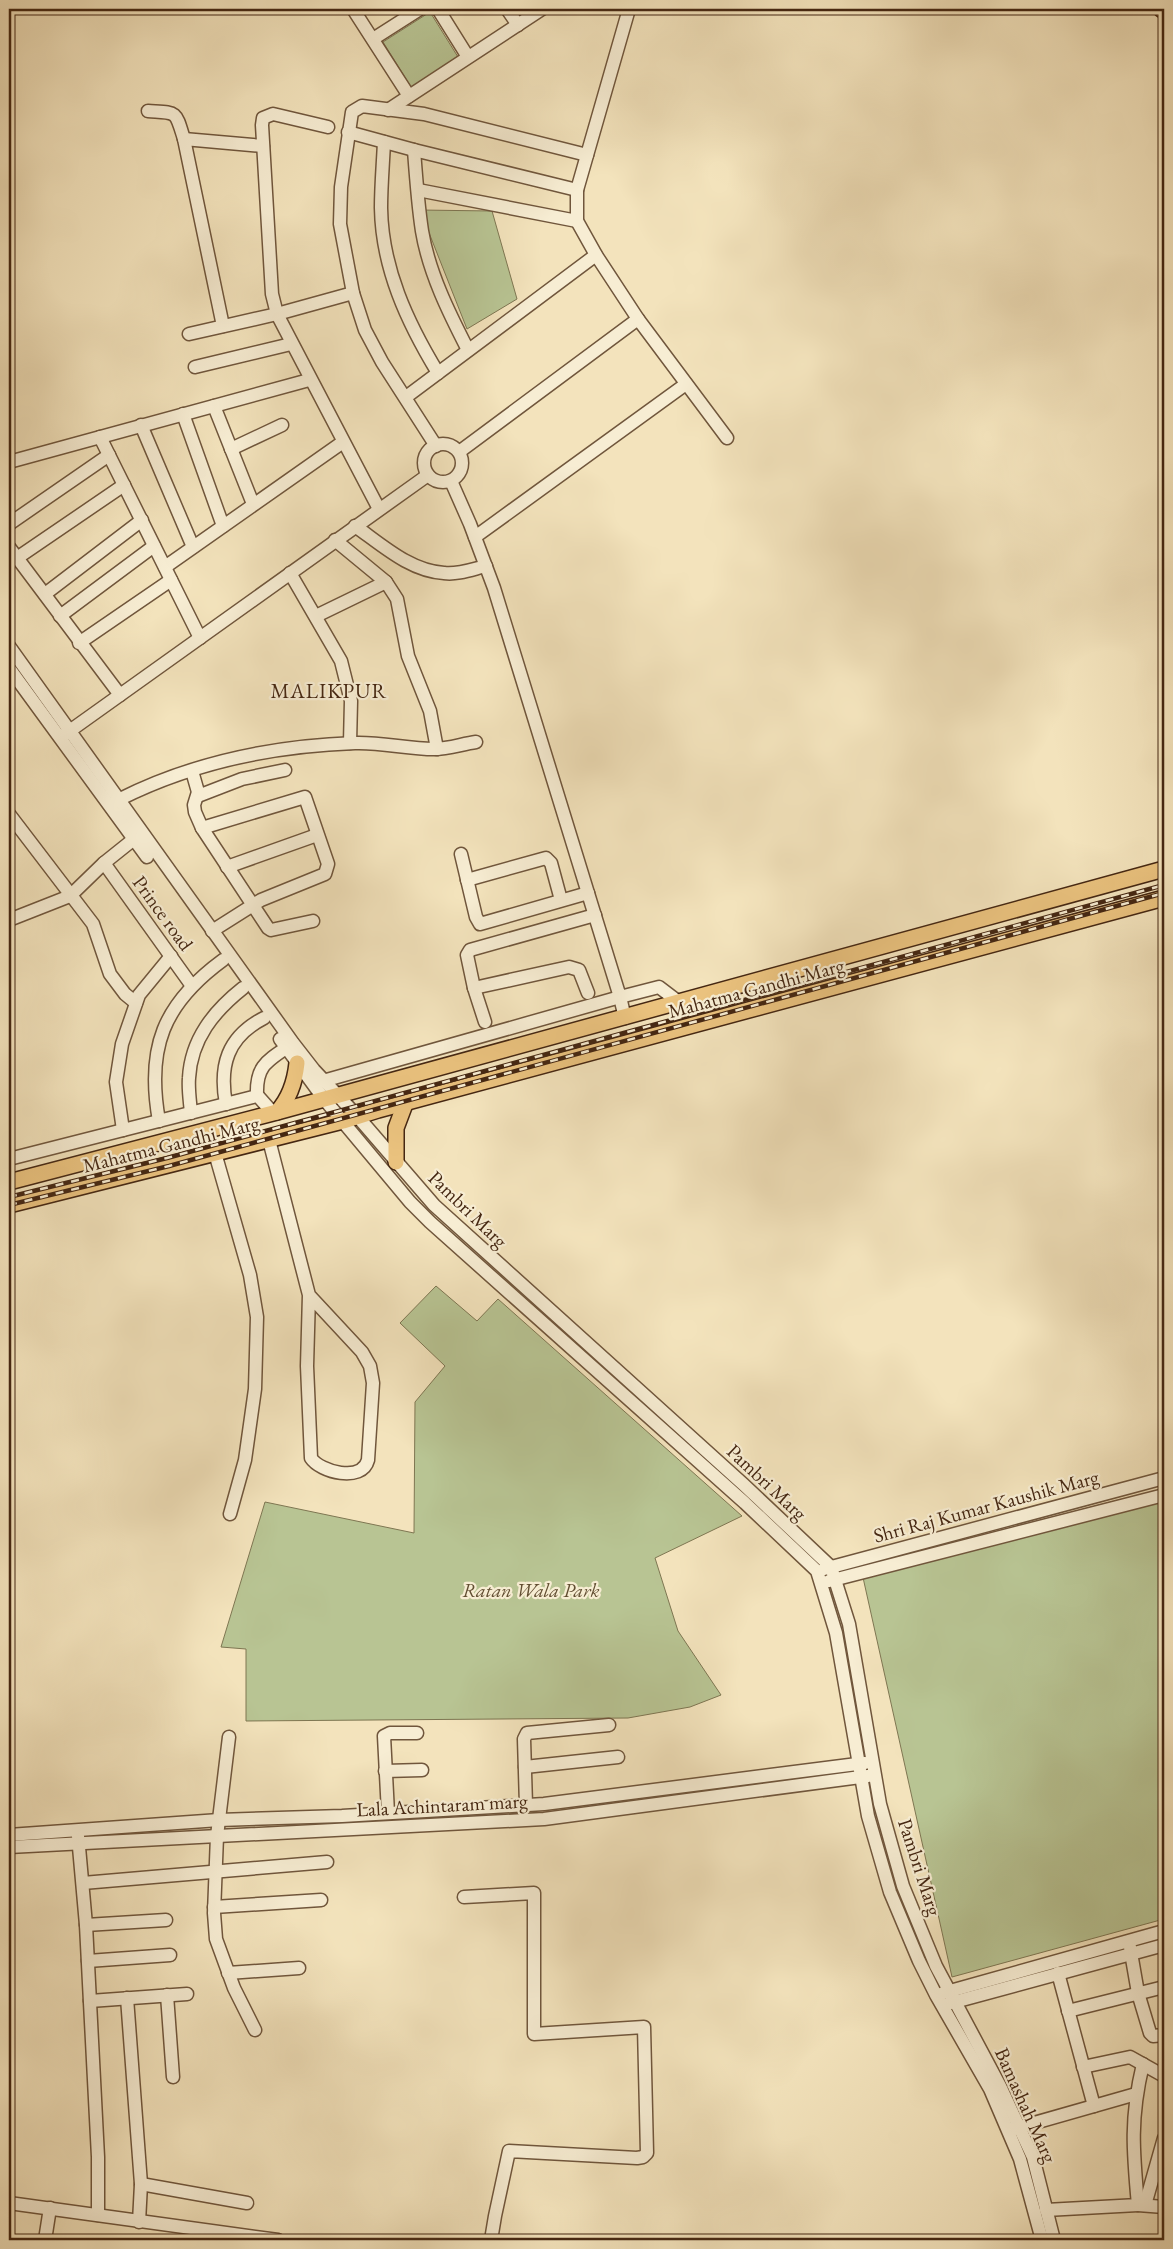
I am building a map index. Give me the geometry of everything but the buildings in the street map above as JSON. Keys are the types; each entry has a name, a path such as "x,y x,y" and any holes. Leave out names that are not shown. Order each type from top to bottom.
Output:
{"main road":[{"name":"Mahatma Gandhi Marg","path":"9,1182 275,1113 1164,869"},
{"name":"Mahatma Gandhi Marg","path":"9,1205 343,1121 1164,898"},
{"path":"275,1113 285,1102 294,1083 297,1062"},
{"path":"396,1162 396,1128 405,1104"}],"street":[{"path":"353,9 409,96"},
{"path":"372,39 420,9"},
{"path":"438,9 468,57"},
{"path":"507,9 518,25"},
{"path":"388,110 542,9"},
{"path":"629,9 577,190 577,222 638,319 727,438"},
{"path":"436,446 382,362 365,330 353,293 340,224 341,187 352,112 362,106 424,114 587,155"},
{"path":"148,111 172,112 176,115 184,139 223,326"},
{"path":"328,127 273,114 267,114 264,118 262,125 272,294 276,314 309,380 379,509"},
{"path":"348,132 577,190"},
{"path":"184,139 263,146"},
{"path":"384,142 381,208 385,250 408,320 438,373"},
{"path":"414,150 423,233 435,277 450,316 468,350"},
{"path":"418,190 577,222"},
{"path":"406,397 596,255"},
{"path":"189,334 276,314 353,293"},
{"path":"459,452 638,319"},
{"path":"195,367 291,344"},
{"path":"9,462 309,380"},
{"path":"475,537 686,384"},
{"path":"214,406 253,504"},
{"path":"184,414 223,526"},
{"path":"142,425 193,547"},
{"path":"231,449 282,425"},
{"path":"100,437 200,638"},
{"path":"165,567 343,442"},
{"path":"444,444 453,446 463,460 458,476 451,481 443,483 434,481 424,467 425,458 429,451 436,446 444,444"},
{"path":"9,524 109,455"},
{"path":"65,735 428,475"},
{"path":"451,481 486,566 595,915 625,1018"},
{"path":"17,558 124,485"},
{"path":"45,594 142,520"},
{"path":"355,526 390,551 427,570 446,574 486,566"},
{"path":"335,540 386,582 397,599 408,656 430,711 437,749"},
{"path":"60,616 154,546"},
{"path":"9,547 79,643 120,695"},
{"path":"290,573 341,661 351,701 350,743"},
{"path":"79,643 171,580"},
{"path":"316,616 386,582"},
{"path":"10,650 134,839 286,1048 331,1097"},
{"path":"9,668 118,800 293,1043 323,1080 331,1097"},
{"path":"118,800 142,788 226,759 263,750 350,743 437,749 476,742"},
{"path":"198,796 242,778 285,770"},
{"path":"192,771 198,796 194,805 195,812 202,828 265,926 271,930 313,921"},
{"path":"202,828 310,795 317,834 328,864 325,874 252,905 212,931"},
{"path":"9,814 14,830 82,908 93,924 110,974 120,989 136,1003"},
{"path":"227,866 317,834"},
{"path":"9,920 70,896 104,863 134,839"},
{"path":"460,854 476,917 480,924 588,893"},
{"path":"467,880 546,858 551,863 561,900"},
{"name":"Prince road","path":"104,863 192,986"},
{"path":"485,1022 474,988 467,955 470,950 595,915"},
{"path":"124,1130 117,1089 118,1063 126,1029 136,1003 151,980 171,956"},
{"path":"159,1121 154,1095 154,1072 157,1049 164,1027 176,1006 192,986 223,960"},
{"path":"474,988 569,967 579,970 588,993"},
{"path":"323,1080 659,987 680,1003"},
{"path":"191,1112 189,1078 195,1048 205,1026 223,1004 243,988"},
{"path":"226,1104 223,1086 227,1057 243,1032 264,1018"},
{"path":"275,1113 257,1095 258,1076 261,1069 272,1058 286,1048"},
{"path":"9,1159 257,1095"},
{"name":"Pambri Marg","path":"331,1097 358,1117 434,1205 820,1577 836,1633 868,1816 890,1892 919,1961 939,2000"},
{"name":"Pambri Marg","path":"331,1097 343,1121 410,1202 430,1222 605,1369 834,1573 849,1624 880,1804 903,1886 936,1966 952,1997"},
{"path":"269,1140 309,1295 307,1366 311,1458 320,1467 354,1474 362,1470 368,1460 373,1383 370,1366 362,1352 309,1295"},
{"path":"215,1153 250,1275 257,1317 255,1390 249,1434 245,1460 230,1514"},
{"path":"1160,1479 1162,1496"},
{"name":"Shri Raj Kumar Kaushik Marg","path":"820,1577 1160,1479"},
{"name":"Shri Raj Kumar Kaushik Marg","path":"834,1573 1162,1496"},
{"path":"526,1805 524,1739 527,1733 609,1725"},
{"path":"388,1813 384,1736 390,1733 417,1733"},
{"path":"228,1737 217,1836 214,1907 216,1938 228,1973 255,2030"},
{"path":"525,1767 618,1757"},
{"name":"Lala Achintaram marg","path":"9,1835 78,1837 217,1836 544,1819 874,1769"},
{"path":"385,1771 422,1770"},
{"name":"Lala Achintaram marg","path":"9,1847 219,1820 526,1805 860,1771"},
{"path":"78,1837 88,1961 98,2157 98,2216"},
{"path":"83,1883 216,1870 327,1862"},
{"path":"464,1896 534,1893 534,2034 644,2027 647,2153 637,2158 509,2151 494,2216 491,2240"},
{"path":"214,1907 321,1900"},
{"path":"86,1925 166,1920"},
{"path":"939,2000 1058,1973 1130,1947 1164,1931"},
{"path":"952,1997 1130,1947 1164,1944"},
{"path":"1130,1947 1138,1993 1150,2034 1153,2036 1164,2035"},
{"path":"88,1961 170,1954"},
{"path":"228,1973 299,1968"},
{"path":"1058,1973 1094,2106"},
{"path":"1068,2011 1164,1986"},
{"path":"90,2001 186,1994"},
{"path":"167,1995 173,2077"},
{"name":"Bamashah Marg","path":"952,1997 1000,2086 1014,2129 1020,2159 1042,2240"},
{"path":"127,1998 141,2184 139,2222"},
{"name":"Bamashah Marg","path":"939,2000 990,2089 1033,2157 1054,2240"},
{"path":"1083,2067 1126,2057 1134,2058 1164,2076"},
{"path":"1141,2205 1132,2132 1136,2094 1143,2064"},
{"path":"1014,2129 1136,2094"},
{"path":"1141,2205 1164,2138"},
{"path":"141,2184 247,2203"},
{"path":"9,2203 272,2240"},
{"path":"1046,2210 1141,2205 1164,2207"},
{"path":"45,2240 50,2208"}],"green space":[{"path":"430,12 458,57 411,87 383,42"},
{"path":"420,210 492,211 517,299 467,329"},
{"name":"Ratan Wala Park","path":"436,1286 477,1321 498,1299 742,1516 655,1558 678,1631 721,1695 690,1707 628,1718 246,1721 246,1649 221,1647 265,1502 414,1533 415,1402 445,1366 400,1323"},
{"path":"1164,1495 1164,1919 952,1977 862,1573"}],"railway":[{"path":"9,1197 167,1158 1164,885"},
{"path":"9,1205 169,1166 1164,893"}],"district":[{"name":"MALIKPUR","path":"329,691"}]}
